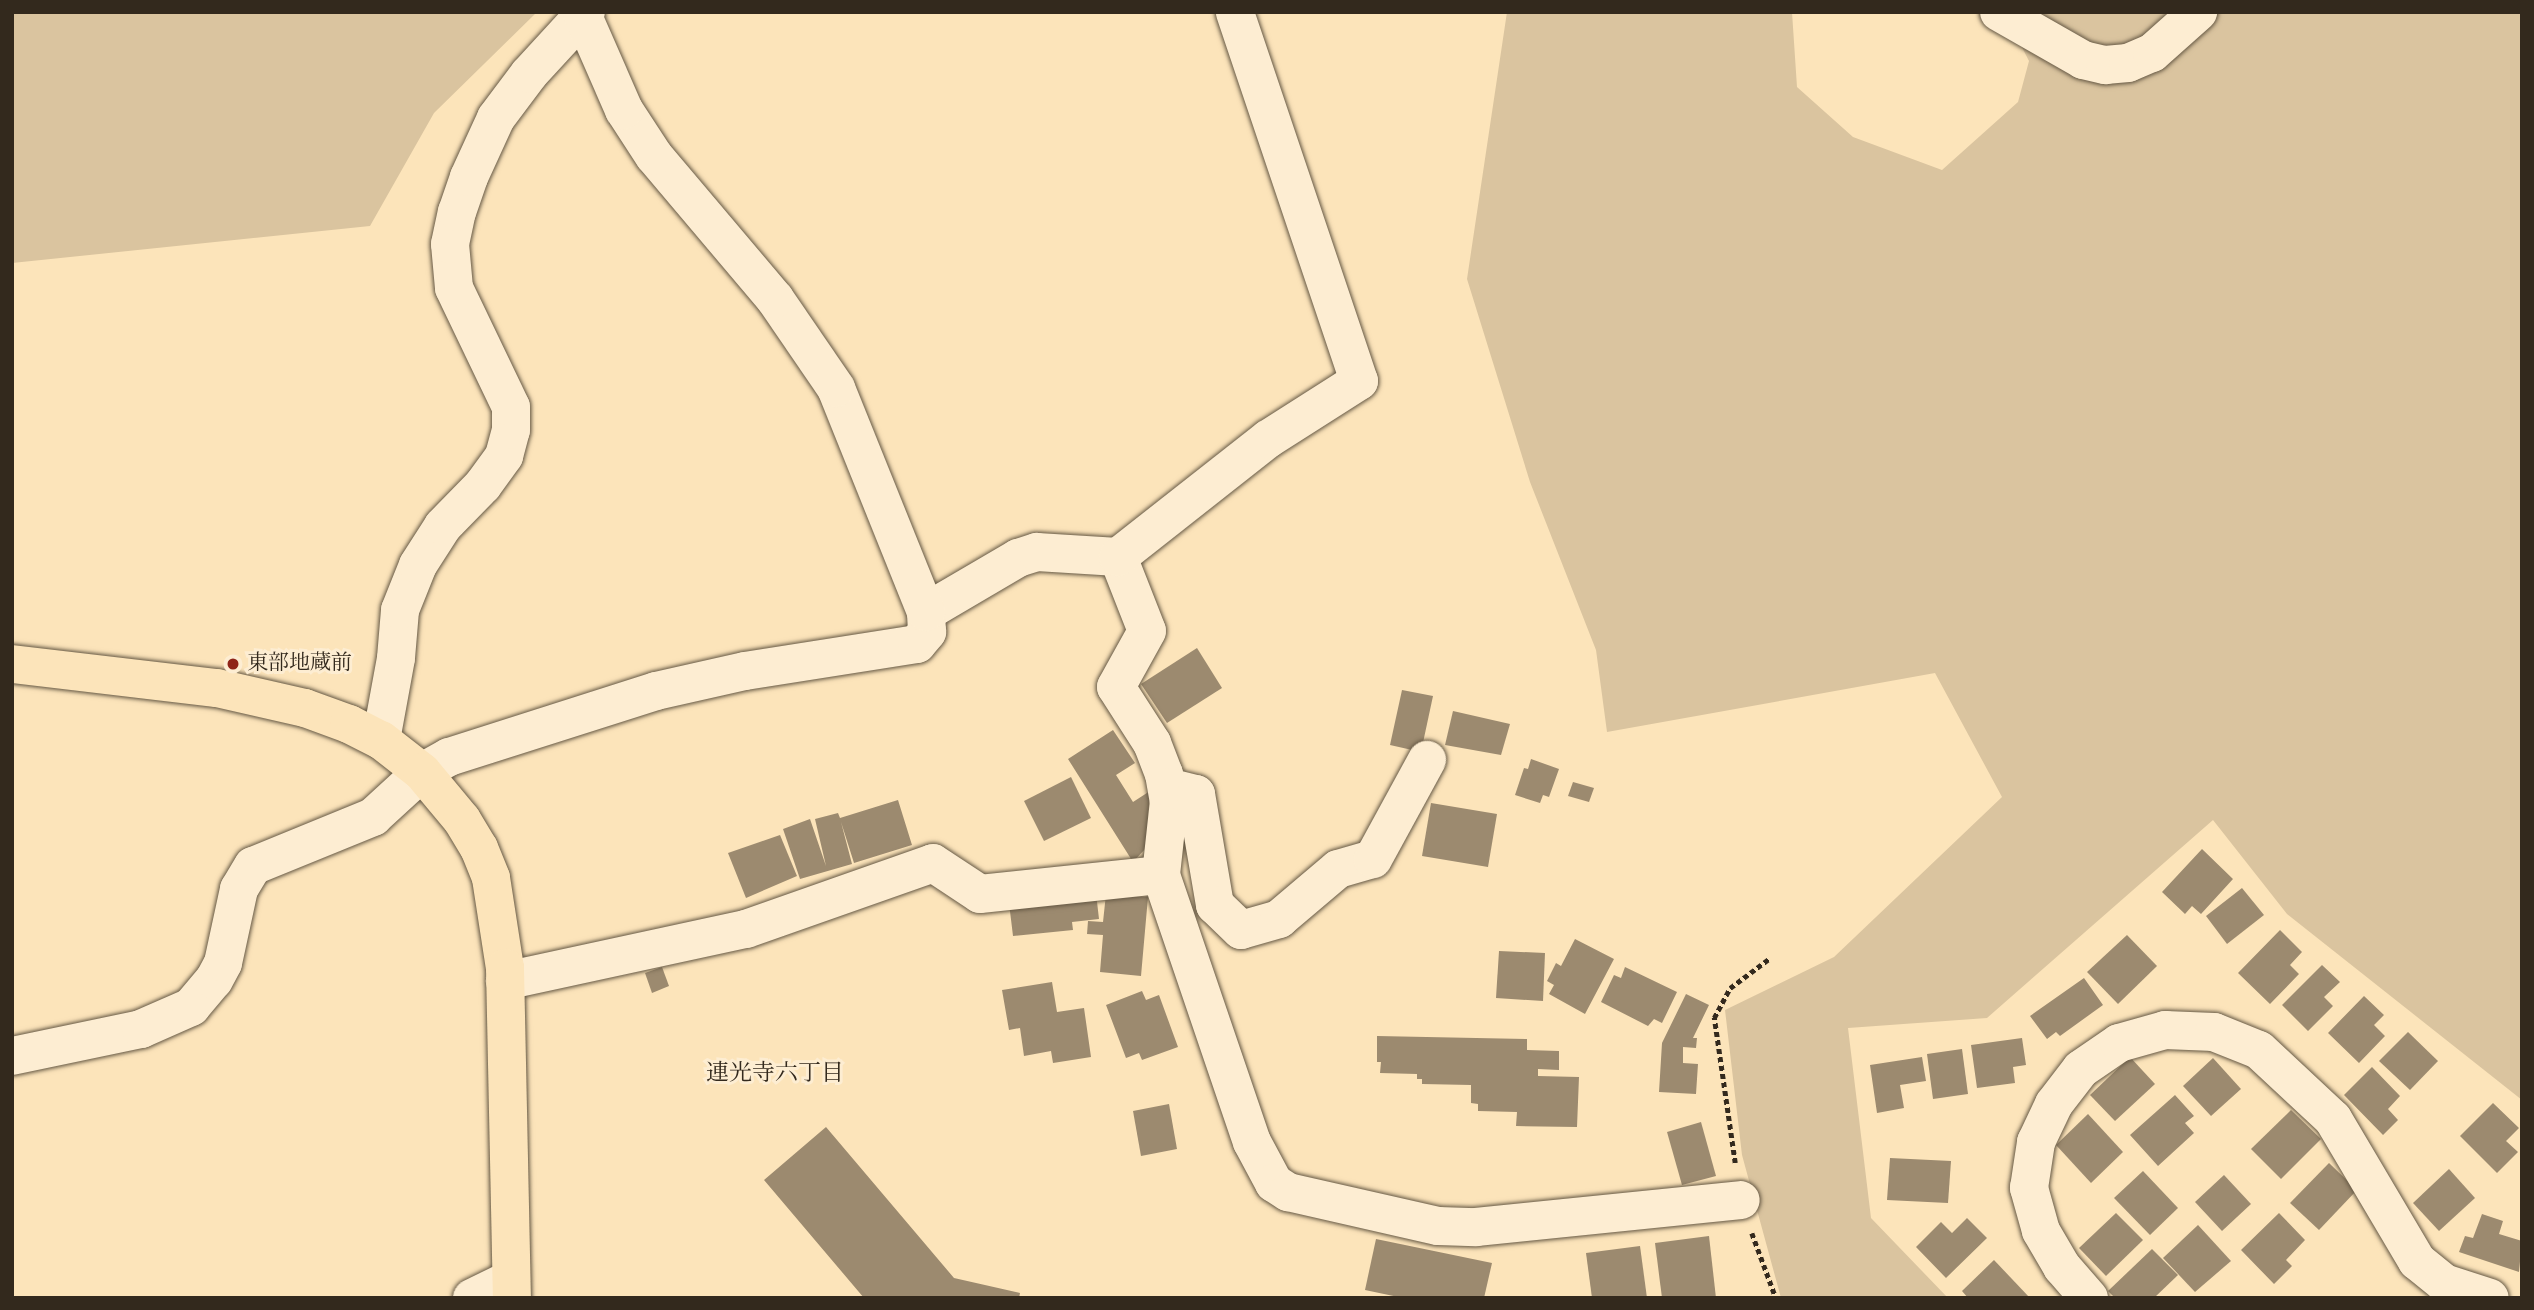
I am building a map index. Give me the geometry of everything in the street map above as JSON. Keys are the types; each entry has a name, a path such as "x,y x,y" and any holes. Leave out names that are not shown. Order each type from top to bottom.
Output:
{"main road":[{"path":"12,664 217,688 305,708 382,740 422,772 462,820 491,878 499,919 505,981 512,1288"}],"street":[{"path":"926,612 1018,558 1037,552 1118,557 1268,439 1359,381 1235,12"},
{"path":"1999,12 2083,60 2105,65 2129,63 2152,53 2198,12"},
{"path":"12,1056 141,1029 191,1007 214,980 223,963 239,889 253,866 373,817 422,772 449,757 656,691 745,671 917,645 927,632 926,612 836,388 790,319 654,156 624,110 585,14 529,74 496,118 469,177 457,212 450,244 454,288 511,407 511,430 504,456 483,485 443,526 418,565 400,610 396,658 382,740"},
{"path":"1118,557 1147,631 1116,687 1152,743 1167,787 1169,801 1161,875 1252,1142 1274,1183 1288,1192 1438,1226 1476,1227 1741,1200"},
{"path":"1167,787 1196,794 1215,905 1241,930 1279,919 1338,869 1373,859 1427,760"},
{"path":"505,981 746,929 933,863 980,894 1161,875"},
{"path":"2089,1298 2062,1268 2040,1231 2029,1188 2036,1142 2054,1104 2081,1069 2119,1043 2165,1030 2214,1032 2259,1050 2333,1118 2417,1261 2444,1283 2490,1298"},
{"path":"472,1298 512,1288"}],"path":[{"path":"1770,958 1730,988 1714,1018 1741,1200 1776,1298"}],"shaded area":[{"path":"12,12 537,12 434,113 370,226 12,263"},
{"path":"1507,12 1792,12 1797,87 1853,137 1942,170 2018,102 2029,61 2004,12 2522,12 2522,1100 2287,914 2213,820 1987,1018 1848,1028 1871,1218 1948,1298 1781,1298 1742,1155 1725,1010 1834,957 2002,797 1935,673 1607,732 1596,650 1530,482 1467,279"}],"building":[{"path":"1197,648 1222,688 1167,723 1141,684"},
{"path":"1402,690 1433,696 1421,752 1390,745"},
{"path":"1453,711 1510,724 1501,755 1445,745"},
{"path":"1113,730 1135,763 1116,775 1133,802 1150,791 1146,848 1133,862 1068,759"},
{"path":"1531,759 1559,769 1549,797 1543,795 1540,803 1515,795 1524,768 1528,769"},
{"path":"1071,777 1091,818 1044,841 1024,801"},
{"path":"1573,782 1594,788 1589,802 1568,796"},
{"path":"898,800 912,845 854,863 841,822 852,864 800,879 783,829 810,819 826,866 815,819 838,813 840,818"},
{"path":"1431,803 1497,814 1488,867 1422,856"},
{"path":"780,835 797,876 746,898 728,853"},
{"path":"2202,849 2233,879 2201,914 2192,906 2185,914 2162,892"},
{"path":"2242,888 2264,915 2227,944 2206,916"},
{"path":"1096,893 1099,919 1072,922 1073,930 1013,936 1009,903"},
{"path":"1106,894 1148,897 1141,976 1100,972 1103,935 1087,934 1088,921 1103,922"},
{"path":"2280,930 2302,952 2290,965 2299,974 2270,1004 2238,973"},
{"path":"2127,935 2157,966 2118,1004 2087,972"},
{"path":"1575,939 1614,959 1585,1014 1549,994 1554,985 1547,981 1556,963 1561,966"},
{"path":"1499,951 1545,953 1543,1001 1496,998"},
{"path":"2322,965 2340,982 2324,997 2333,1006 2308,1031 2282,1005"},
{"path":"662,967 669,986 652,993 645,973"},
{"path":"1625,967 1677,992 1662,1023 1654,1019 1648,1026 1601,1002 1614,975 1621,978"},
{"path":"2084,978 2103,1005 2060,1036 2056,1032 2047,1039 2030,1016"},
{"path":"1052,982 1057,1012 1084,1008 1091,1057 1053,1063 1051,1051 1024,1056 1020,1028 1009,1030 1002,990"},
{"path":"1142,991 1146,1000 1159,995 1178,1047 1142,1060 1139,1053 1126,1058 1106,1005"},
{"path":"1686,994 1709,1005 1693,1038 1697,1038 1696,1048 1683,1047 1683,1063 1698,1064 1696,1094 1659,1092 1662,1043"},
{"path":"2364,996 2384,1015 2374,1025 2385,1036 2359,1063 2328,1033"},
{"path":"2408,1032 2438,1061 2410,1090 2379,1061"},
{"path":"1377,1036 1527,1039 1527,1050 1559,1051 1559,1070 1538,1069 1538,1076 1579,1077 1577,1127 1516,1126 1517,1112 1478,1111 1478,1104 1471,1103 1471,1085 1422,1084 1422,1079 1417,1079 1417,1074 1380,1073 1381,1062 1377,1062"},
{"path":"2022,1038 2026,1065 2013,1067 2015,1083 1977,1088 1971,1045"},
{"path":"1962,1049 1968,1094 1933,1099 1927,1054"},
{"path":"1922,1057 1926,1081 1900,1085 1904,1108 1877,1113 1870,1065"},
{"path":"2130,1057 2155,1084 2115,1121 2090,1095"},
{"path":"2213,1058 2241,1089 2211,1116 2183,1086"},
{"path":"2372,1067 2400,1096 2388,1109 2398,1120 2383,1135 2344,1095"},
{"path":"2175,1095 2194,1116 2185,1123 2194,1133 2158,1166 2130,1135"},
{"path":"2493,1103 2519,1128 2506,1141 2518,1152 2497,1173 2460,1136"},
{"path":"1169,1104 1177,1149 1141,1156 1133,1111"},
{"path":"2291,1110 2321,1139 2281,1179 2251,1149"},
{"path":"2088,1114 2123,1152 2091,1183 2056,1145"},
{"path":"1701,1122 1716,1176 1682,1185 1667,1132"},
{"path":"826,1127 954,1278 1020,1293 1019,1298 864,1298 764,1180"},
{"path":"1890,1158 1951,1161 1948,1203 1887,1200"},
{"path":"2329,1163 2357,1190 2319,1230 2290,1203"},
{"path":"2449,1169 2475,1198 2439,1231 2413,1203"},
{"path":"2143,1171 2178,1208 2150,1235 2114,1198"},
{"path":"2224,1175 2251,1204 2222,1231 2195,1202"},
{"path":"2116,1213 2143,1240 2106,1276 2079,1248"},
{"path":"2279,1213 2305,1240 2286,1260 2292,1266 2274,1284 2241,1250"},
{"path":"2482,1214 2503,1221 2499,1234 2522,1241 2519,1272 2459,1252 2465,1236 2473,1238"},
{"path":"1967,1218 1987,1238 1946,1278 1916,1247 1941,1222 1952,1233"},
{"path":"2198,1225 2231,1261 2195,1292 2163,1258"},
{"path":"1709,1236 1716,1298 1662,1298 1655,1243"},
{"path":"1376,1239 1492,1263 1484,1298 1403,1298 1365,1290"},
{"path":"1640,1246 1647,1298 1592,1298 1586,1253"},
{"path":"2152,1249 2178,1275 2154,1298 2115,1298 2108,1291"},
{"path":"1994,1260 2030,1298 1968,1298 1962,1291"}],"place":[{"name":"東部地蔵前","path":"233,664"}],"district":[{"name":"連光寺六丁目","path":"775,1074"}]}
